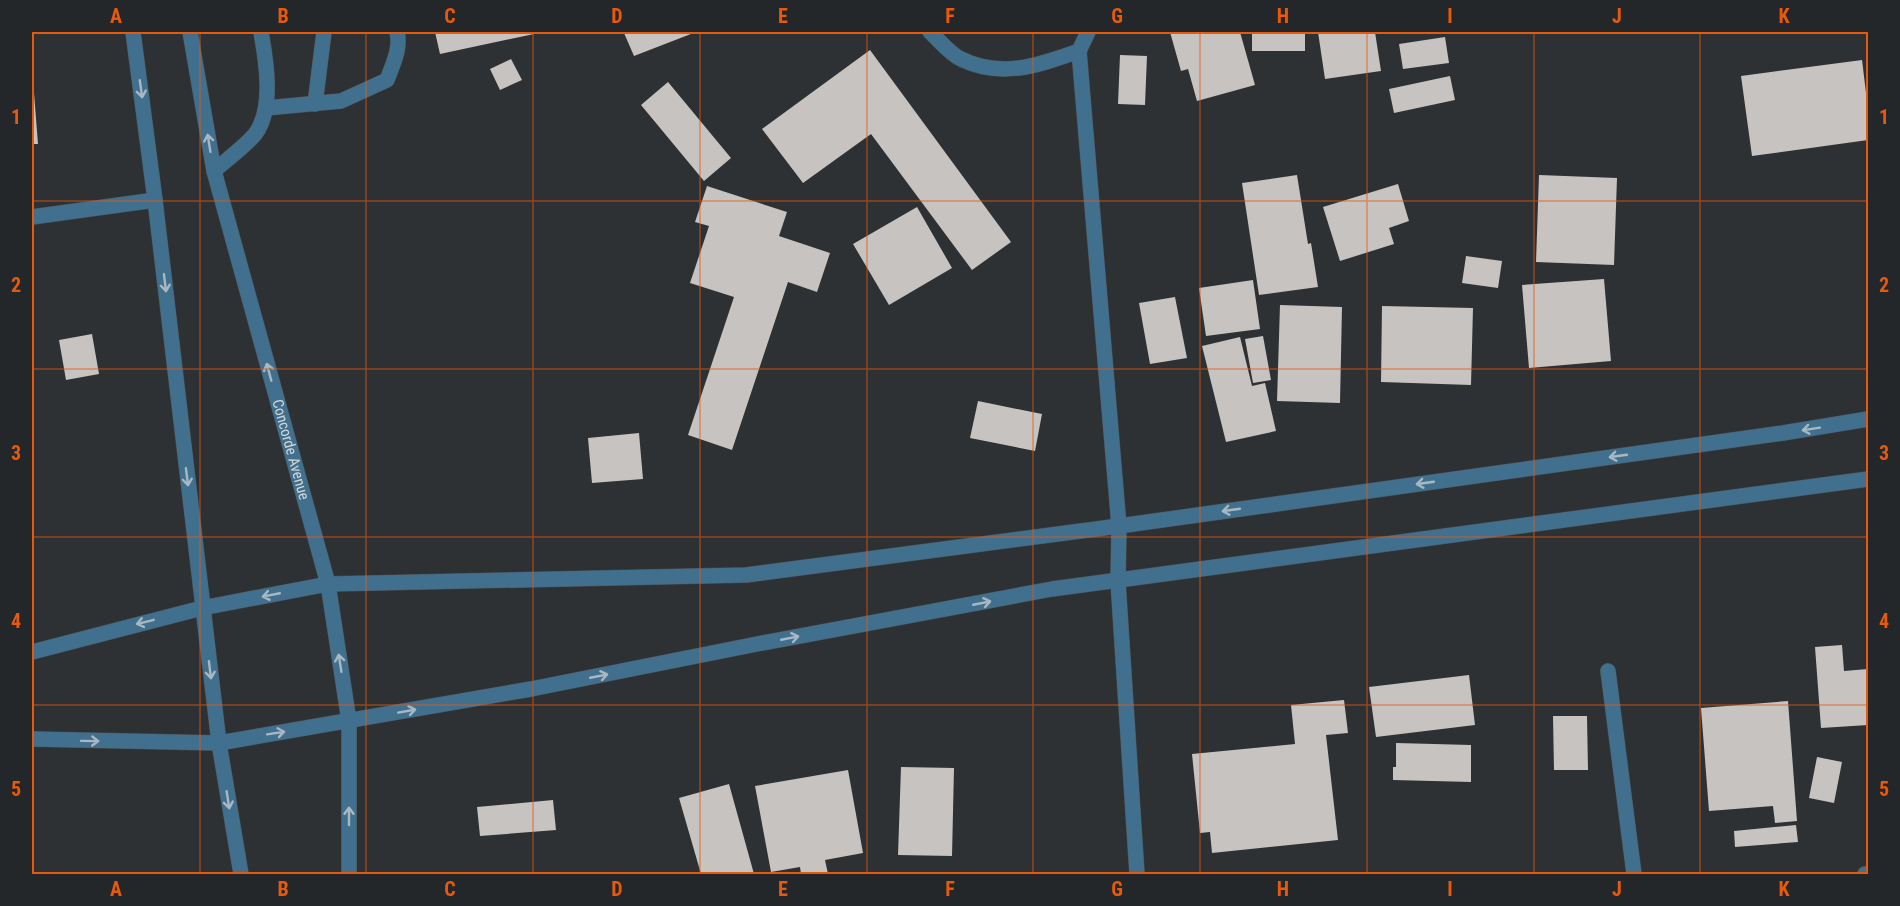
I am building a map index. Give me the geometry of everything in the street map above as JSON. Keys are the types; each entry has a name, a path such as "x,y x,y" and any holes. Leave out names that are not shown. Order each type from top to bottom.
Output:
{"street":[{"path":"133,32 219,743 241,874"},
{"name":"Concorde Avenue","path":"190,32 214,171 328,584 349,721 349,874"},
{"path":"214,171 256,133 266,108 267,67 261,32"},
{"path":"315,104 324,32"},
{"path":"266,108 341,101 387,80 396,56 399,39 397,32"},
{"path":"930,32 959,59 991,70 1036,66 1078,51"},
{"path":"1088,32 1078,51 1119,526 1118,582 1137,874"},
{"path":"32,218 155,200"},
{"path":"32,652 202,608 328,584 746,575 1119,526 1869,419"},
{"path":"32,739 219,743 531,689 757,644 1040,592 1869,479"},
{"path":"1608,670 1634,874"}],"building":[{"path":"435,32 533,32 534,34 440,54"},
{"path":"696,32 634,56 624,33"},
{"path":"1170,32 1240,32 1255,85 1197,101 1188,69 1181,71"},
{"path":"1252,32 1305,32 1305,51 1252,51"},
{"path":"1318,32 1375,32 1381,71 1325,79"},
{"path":"1445,37 1449,63 1403,69 1399,44"},
{"path":"870,50 1011,242 972,270 871,134 803,183 762,129"},
{"path":"1120,55 1147,56 1145,105 1118,104"},
{"path":"511,59 522,80 500,90 490,69"},
{"path":"1862,60 1868,109 1868,140 1752,156 1741,76"},
{"path":"1450,76 1455,100 1394,113 1389,89"},
{"path":"668,82 731,158 704,181 641,105"},
{"path":"32,93 34,93 38,144 32,144"},
{"path":"1297,175 1308,244 1311,243 1318,287 1259,295 1242,183"},
{"path":"1539,175 1617,178 1614,265 1536,262"},
{"path":"1398,184 1409,221 1389,228 1394,244 1340,261 1323,207"},
{"path":"707,186 787,212 779,236 830,253 817,292 788,282 732,450 688,435 734,297 690,283 709,226 695,222"},
{"path":"917,207 952,268 889,305 853,244"},
{"path":"1466,256 1502,261 1498,288 1462,283"},
{"path":"1604,279 1611,361 1529,368 1522,285"},
{"path":"1253,280 1260,329 1206,336 1199,288"},
{"path":"1175,297 1187,358 1150,364 1139,303"},
{"path":"1280,305 1342,307 1340,403 1277,401"},
{"path":"1382,306 1473,308 1471,385 1381,382"},
{"path":"92,334 99,374 66,380 59,340"},
{"path":"1263,336 1271,380 1253,383 1245,339"},
{"path":"1240,337 1252,386 1265,383 1276,431 1226,442 1202,346"},
{"path":"978,401 1042,414 1035,451 970,438"},
{"path":"639,433 643,479 592,483 588,438"},
{"path":"1842,645 1844,671 1868,669 1868,725 1821,728 1815,647"},
{"path":"1469,675 1475,725 1376,737 1369,687"},
{"path":"1344,700 1348,733 1326,735 1338,840 1212,853 1210,832 1200,833 1192,754 1295,744 1291,705"},
{"path":"1788,701 1797,821 1775,823 1773,806 1709,811 1701,708"},
{"path":"1553,716 1587,716 1588,770 1554,770"},
{"path":"1396,743 1471,745 1471,782 1393,780 1393,767 1396,767"},
{"path":"1817,757 1842,762 1834,803 1809,798"},
{"path":"901,767 954,768 952,856 898,855"},
{"path":"848,770 863,853 825,860 828,874 801,874 800,867 771,872 755,786"},
{"path":"729,784 754,874 701,874 679,798"},
{"path":"553,800 556,830 480,836 477,807"},
{"path":"1796,825 1798,842 1735,847 1734,831"}]}
